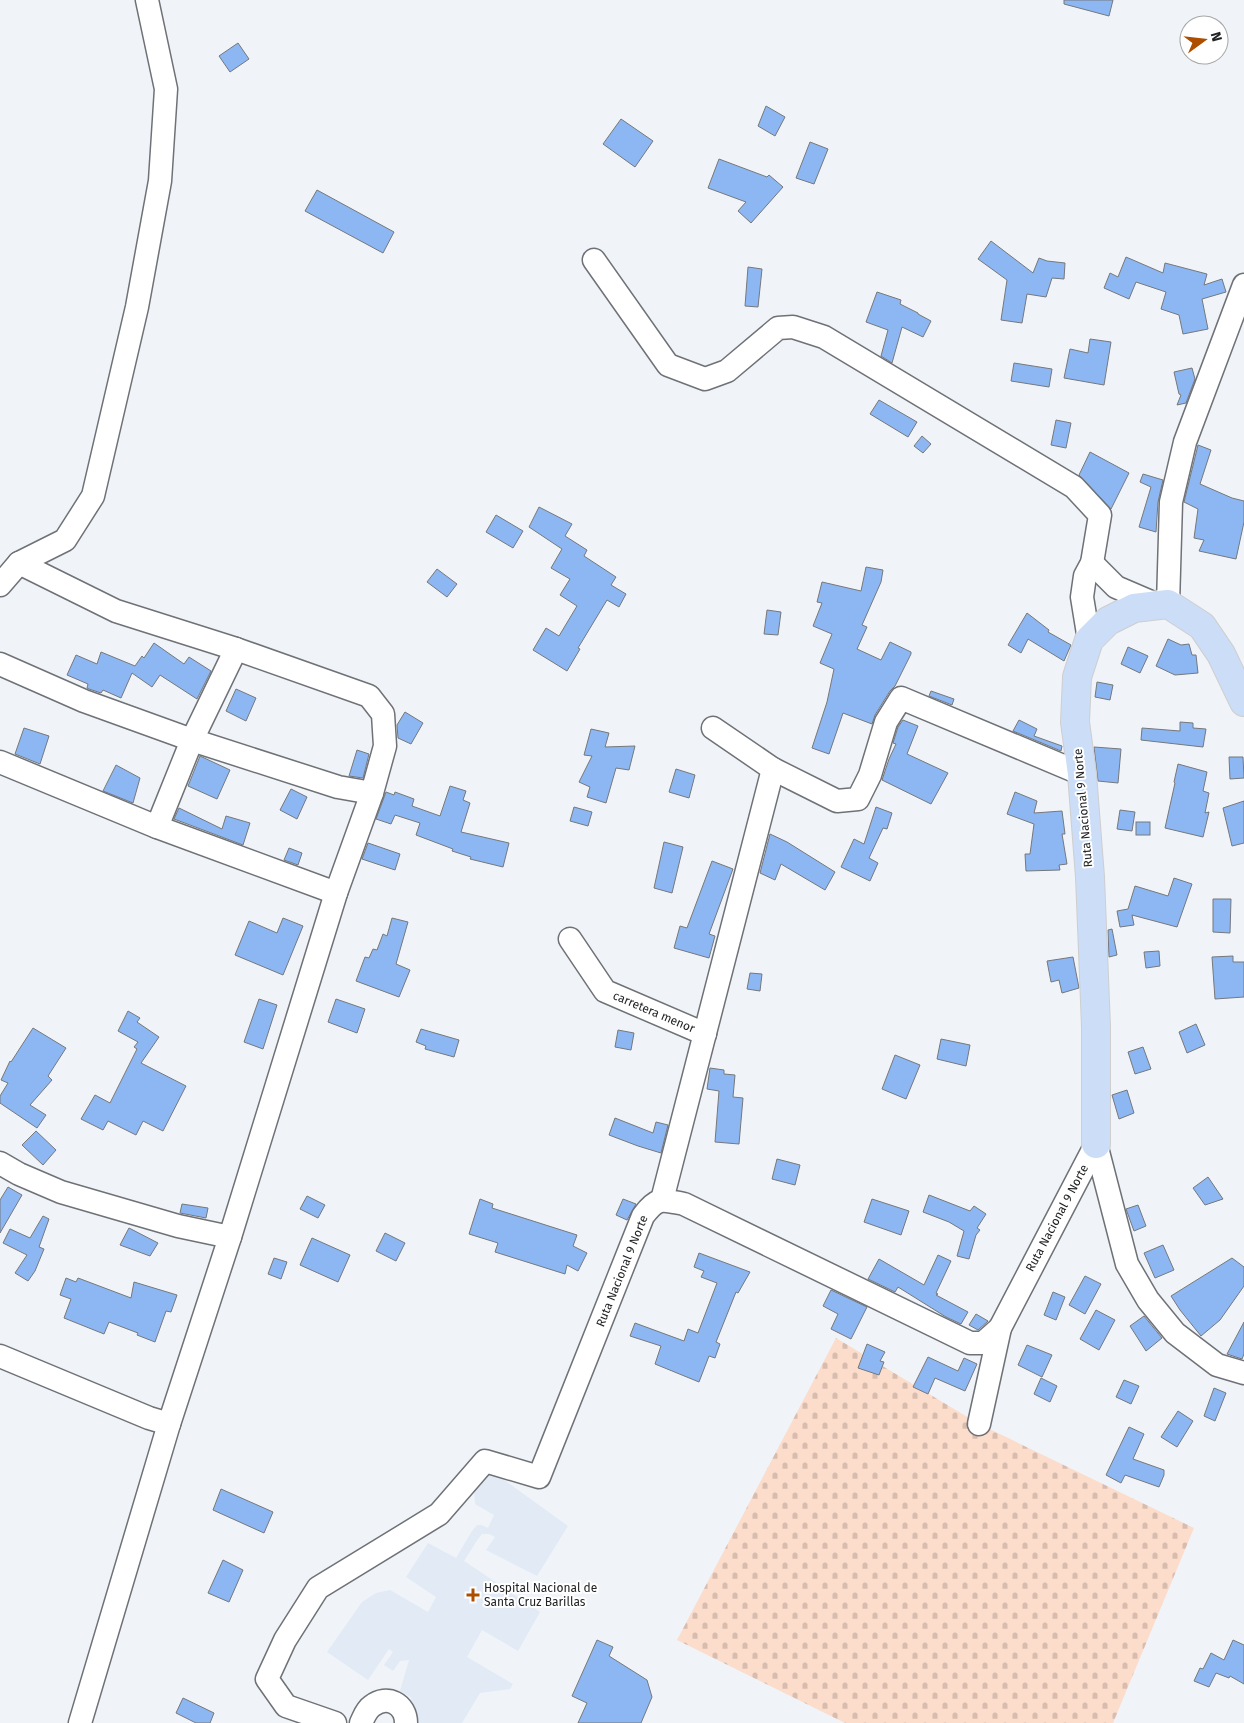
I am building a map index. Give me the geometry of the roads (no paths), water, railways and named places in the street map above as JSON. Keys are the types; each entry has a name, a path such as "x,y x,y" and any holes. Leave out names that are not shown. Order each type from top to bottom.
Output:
{"main road":[{"name":"Ruta Nacional 9 Norte","path":"1096,1144 1096,1027 1090,877 1082,774 1075,722 1077,677 1089,640 1108,621 1134,608 1163,605"},
{"path":"1163,605 1202,626 1222,654 1244,702"}],"street":[{"path":"0,585 19,563 65,540 93,496 137,307 160,181 166,89 147,0"},
{"path":"594,260 668,365 705,379 727,370 778,328 793,327 824,337 1074,487 1100,514 1092,562 1085,576 1082,597 1089,640"},
{"path":"1092,562 1116,586 1163,605 1171,502 1185,442 1244,285"},
{"path":"19,563 116,611 236,649 369,696 383,714 385,746 372,793 336,893 230,1237 169,1424 80,1723"},
{"path":"157,827 192,740 236,649"},
{"path":"0,664 84,701 192,740 338,787 372,793"},
{"path":"713,728 773,769 837,801 858,798 870,775 886,722 901,698 1082,774"},
{"path":"0,762 157,827 336,893"},
{"path":"662,1200 773,769"},
{"name":"carretera menor","path":"570,939 605,991 705,1034"},
{"path":"1096,1144 1128,1264 1148,1300 1182,1339 1217,1365 1244,1373"},
{"name":"Ruta Nacional 9 Norte","path":"335,1723 286,1706 267,1679 285,1640 318,1588 439,1514 485,1461 539,1478 643,1216 651,1205 662,1200 684,1204 970,1343 983,1343 1000,1328 1096,1144"},
{"path":"0,1163 19,1174 62,1192 178,1226 230,1237"},
{"path":"979,1424 1000,1328"},
{"path":"0,1356 149,1418 169,1424"},
{"path":"361,1723 370,1707 384,1700 392,1700 400,1705 405,1714 406,1723"}],"place":[{"name":"Hospital Nacional de Santa Cruz Barillas","path":"473,1595"}]}
